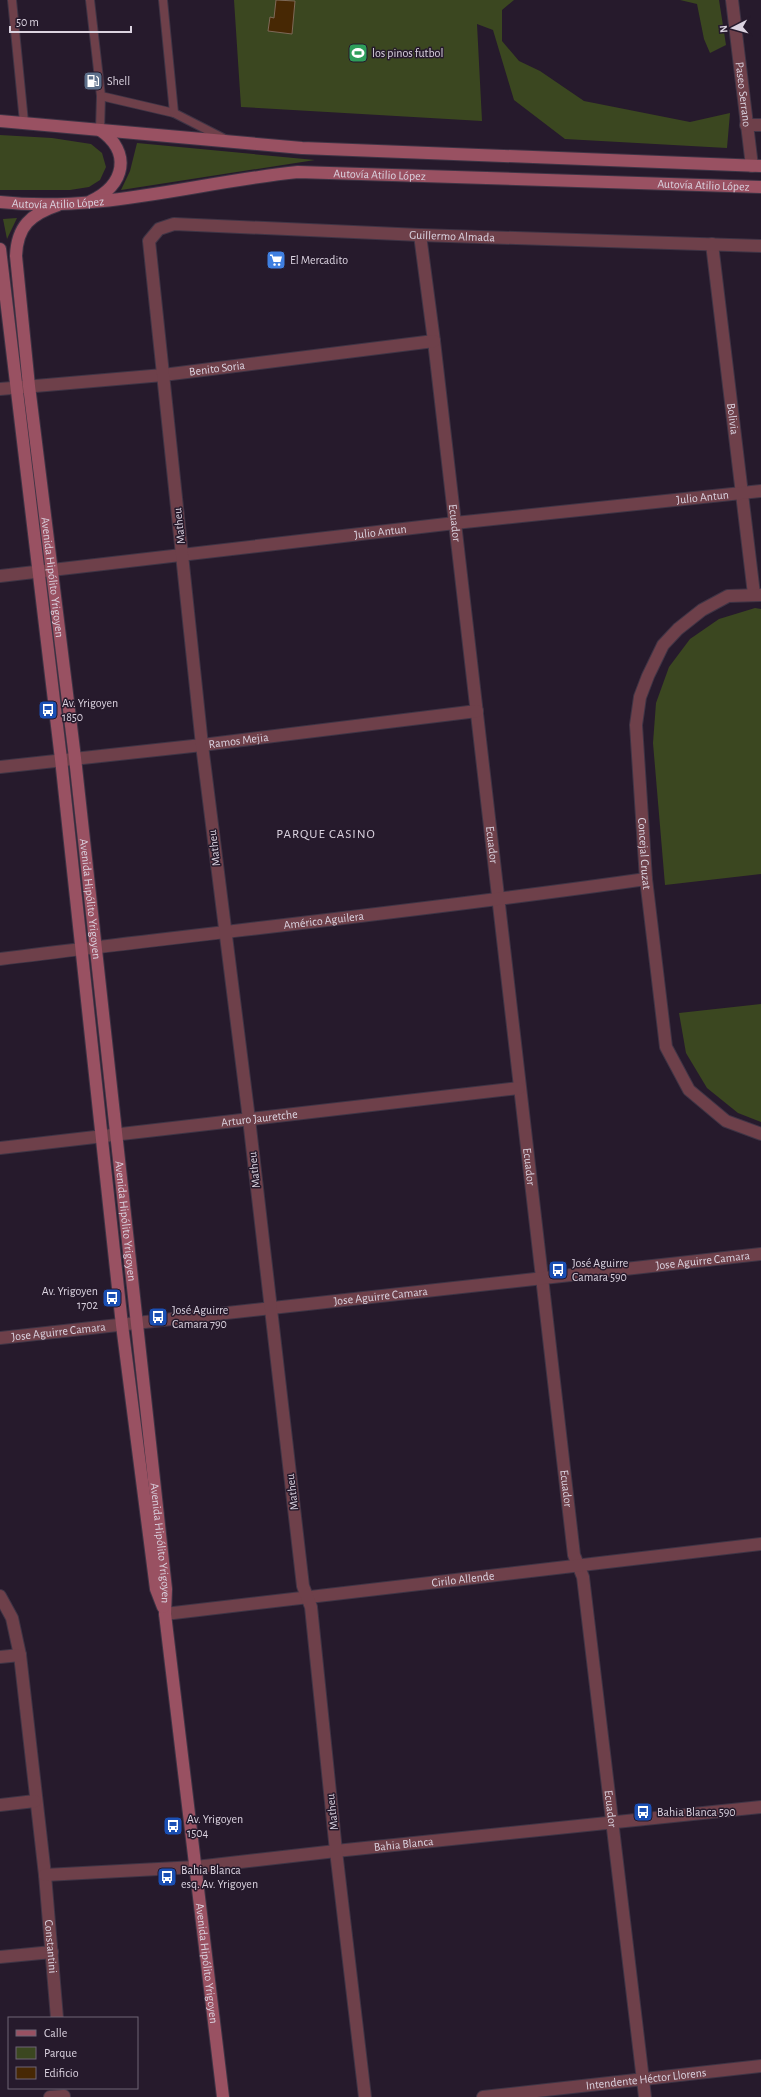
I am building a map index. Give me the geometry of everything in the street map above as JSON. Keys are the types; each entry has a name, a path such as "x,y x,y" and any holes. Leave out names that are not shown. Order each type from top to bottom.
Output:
{"main road":[{"name":"Autovía Atilio López","path":"0,121 24,122 235,143 379,152 757,166"},
{"path":"89,203 109,191 119,174 120,152 109,136 100,130"},
{"name":"Autovía Atilio López","path":"0,202 58,204 130,199 254,177 298,172 761,187"},
{"name":"Avenida Hipólito Yrigoyen","path":"58,204 40,211 21,229 17,241 17,271 29,386 75,758 96,947 115,1134 166,1589 165,1614 224,2097"},
{"name":"Avenida Hipólito Yrigoyen","path":"0,249 61,760 122,1325 156,1589 165,1614"}],"street":[{"name":"Paseo Serrano","path":"732,0 746,124 757,166"},
{"path":"746,124 761,125"},
{"name":"Guillermo Almada","path":"149,241 159,229 174,224 420,235 761,246"},
{"name":"Ecuador","path":"420,235 434,341 477,711 497,900 543,1277 574,1555 583,1577 645,2097"},
{"name":"Matheu","path":"149,241 202,745 224,930 249,1119 303,1586 311,1607 336,1851 365,2097"},
{"name":"Bolivia","path":"712,244 742,493 758,595"},
{"name":"Benito Soria","path":"0,389 163,375 434,341"},
{"name":"Julio Antun","path":"0,576 455,523 761,491"},
{"name":"Concejal Cruzat","path":"758,595 728,596 702,610 678,629 663,645 640,697 636,725 646,879 666,1047 689,1090 726,1121 761,1134"},
{"name":"Ramos Mejia","path":"0,767 202,745 477,711"},
{"name":"Américo Aguilera","path":"0,959 224,930 497,900 646,879"},
{"name":"Arturo Jauretche","path":"0,1148 519,1088"},
{"name":"Jose Aguirre Camara","path":"0,1338 761,1254"},
{"name":"Cirilo Allende","path":"165,1614 761,1544"},
{"name":"Constantini","path":"0,1596 12,1618 20,1655 35,1801 45,1875 57,2017"},
{"path":"0,1657 20,1655"},
{"path":"0,1805 35,1801"},
{"name":"Bahia Blanca","path":"45,1875 196,1867 336,1851 613,1824 761,1807"},
{"path":"0,1957 52,1952"},
{"name":"Intendente Héctor Llorens","path":"483,2097 761,2066"},
{"path":"50,2097 64,2094"}],"lane":[{"path":"12,0 24,122"},
{"path":"90,0 101,96 100,130"},
{"path":"163,0 174,113"},
{"path":"101,96 174,113 235,143"}],"green space":[{"name":"los pinos futbol","path":"234,0 514,0 502,10 502,41 519,61 540,71 584,101 690,122 730,113 727,148 565,139 514,100 493,30 477,24 482,121 241,107"},
{"path":"680,0 719,0 726,45 710,53 704,39 697,4"},
{"path":"0,135 52,138 91,144 102,153 106,167 100,180 89,187 70,190 0,190"},
{"path":"137,143 315,160 121,190 130,171"},
{"path":"17,218 7,239 3,219"},
{"path":"755,608 761,609 761,874 665,885 653,743 656,703 669,667 690,639 719,619"},
{"path":"761,1004 761,1122 738,1113 707,1088 686,1053 679,1013"}],"building":[{"path":"276,0 295,1 292,34 268,31 270,17 274,18"}],"place":[{"name":"los pinos futbol","path":"358,53"},
{"name":"Shell","path":"93,81"},
{"name":"El Mercadito","path":"276,260"},
{"name":"Av. Yrigoyen 1850","path":"48,710"},
{"name":"José Aguirre Camara 590","path":"558,1270"},
{"name":"Av. Yrigoyen 1702","path":"112,1298"},
{"name":"José Aguirre Camara 790","path":"158,1317"},
{"name":"Bahia Blanca 590","path":"643,1812"},
{"name":"Av. Yrigoyen 1504","path":"173,1826"},
{"name":"Bahia Blanca esq. Av. Yrigoyen","path":"167,1877"}],"district":[{"name":"PARQUE CASINO","path":"326,834"}]}
